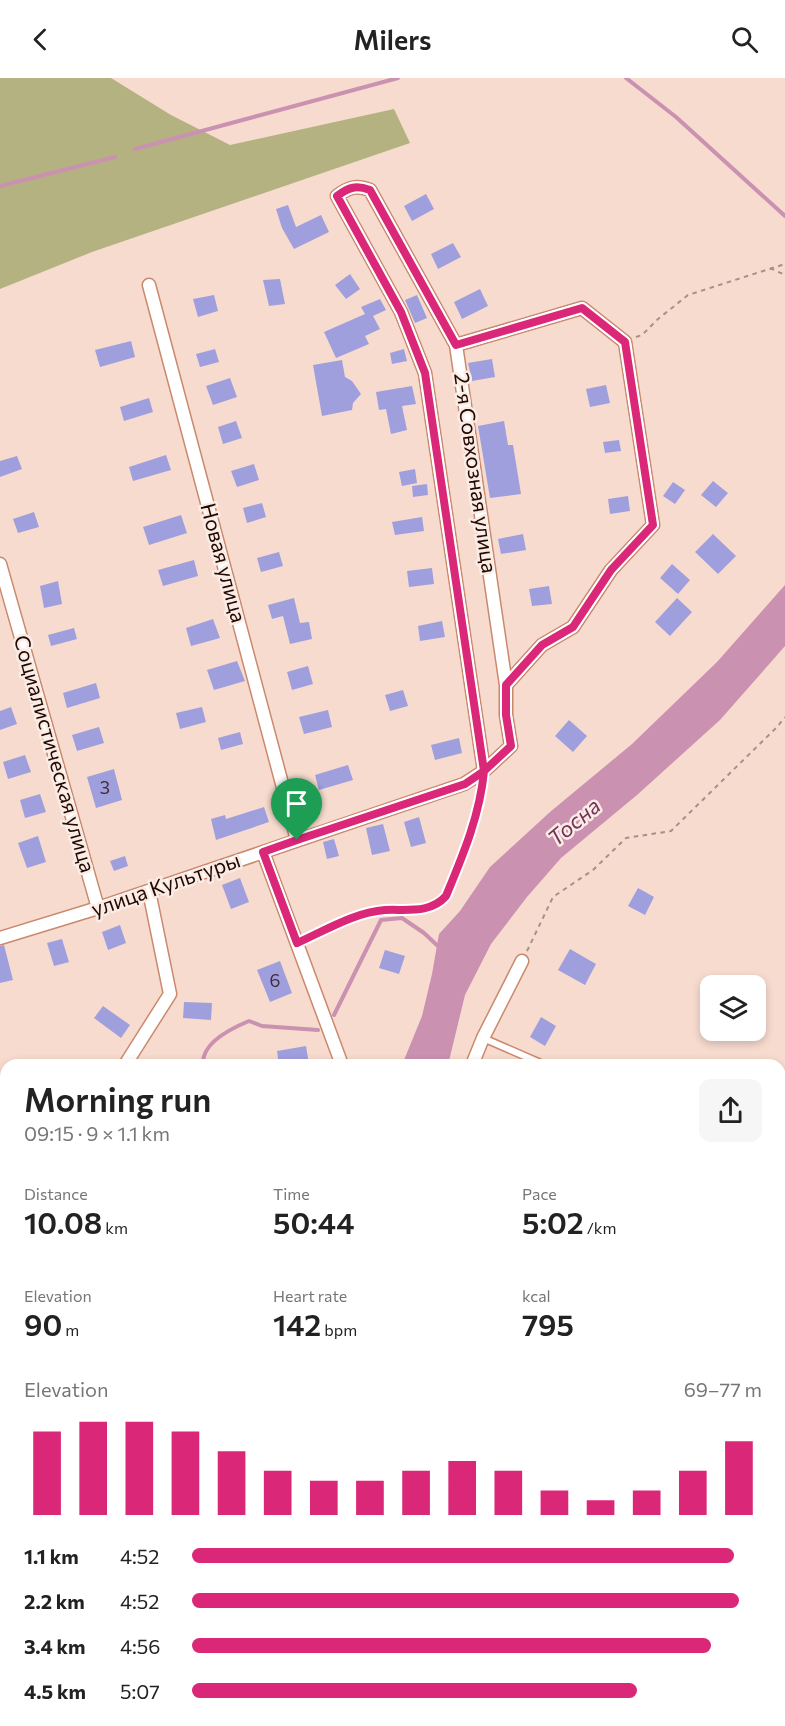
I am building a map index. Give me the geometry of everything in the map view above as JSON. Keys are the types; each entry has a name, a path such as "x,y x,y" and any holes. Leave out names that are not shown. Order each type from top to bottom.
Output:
{"street":[{"name":"2-я Совхозная улица","path":"484,771 425,373 401,312 337,196 347,188 359,186 370,190 456,345 506,685 506,715 511,746 496,760"},
{"name":"Новая улица","path":"149,285 297,840"},
{"path":"456,345 582,308 625,342 653,525 611,570 573,627 542,645 506,685"},
{"name":"Социалистическая улица","path":"0,564 98,908"},
{"name":"улица Культуры","path":"0,938 98,908 465,784 496,760"},
{"path":"263,852 340,1059"},
{"path":"129,1059 170,994 149,891"},
{"path":"474,1059 522,962"}],"lane":[{"path":"483,1038 531,1059"}],"path":[{"path":"625,342 642,334 658,318 688,295 785,264"},
{"path":"770,268 785,275"},
{"path":"522,962 553,897 593,870 626,838 671,831 785,717"},
{"path":"297,943 364,914 382,910 421,910 439,904 446,896 474,823 482,795 484,771"}],"shaded area":[{"path":"0,78 111,78 171,115 230,145 394,109 410,143 92,252 0,289"}],"water":[{"name":"Тосна","path":"785,585 785,646 720,720 637,795 561,858 527,897 491,944 465,995 449,1059 404,1059 422,1016 439,934 460,911 490,867 550,812 632,744 717,662"}],"building":[{"path":"426,194 434,209 412,221 404,206"},
{"path":"288,205 296,227 321,215 329,232 294,249 282,228 276,209"},
{"path":"453,243 461,257 438,269 431,254"},
{"path":"350,274 360,289 346,299 335,285"},
{"path":"280,279 285,304 269,306 263,280"},
{"path":"480,289 488,306 462,319 454,302"},
{"path":"214,295 218,311 198,317 193,299"},
{"path":"417,295 427,318 415,323 405,300"},
{"path":"380,299 386,310 373,316 380,329 365,336 369,344 336,358 324,332 365,314 361,307"},
{"path":"131,341 135,357 100,367 95,350"},
{"path":"215,349 219,362 200,367 196,354"},
{"path":"404,349 407,361 392,364 390,353"},
{"path":"492,359 495,377 472,381 468,363"},
{"path":"342,360 345,377 352,381 361,394 353,403 352,410 322,416 313,365"},
{"path":"230,378 237,397 213,405 206,386"},
{"path":"606,385 610,403 590,407 586,389"},
{"path":"412,386 416,404 402,406 407,430 391,434 386,409 379,410 376,392"},
{"path":"149,398 153,412 124,421 120,407"},
{"path":"236,421 242,438 223,444 218,427"},
{"path":"504,421 508,445 513,445 521,494 490,498 478,426"},
{"path":"619,440 621,451 605,453 603,442"},
{"path":"166,455 171,470 133,481 129,467"},
{"path":"17,456 22,469 0,477 0,461"},
{"path":"254,464 259,480 237,487 231,471"},
{"path":"415,469 417,483 402,486 399,472"},
{"path":"713,481 728,493 716,507 701,495"},
{"path":"673,482 685,490 675,504 663,496"},
{"path":"427,484 428,495 413,497 412,486"},
{"path":"628,496 630,511 610,514 608,499"},
{"path":"262,503 266,517 247,523 243,508"},
{"path":"34,512 39,527 18,533 13,519"},
{"path":"181,515 187,533 149,545 143,527"},
{"path":"422,517 424,531 395,535 392,522"},
{"path":"523,534 526,550 501,554 498,539"},
{"path":"713,534 736,556 718,574 695,552"},
{"path":"279,552 283,566 261,572 257,558"},
{"path":"194,560 198,576 163,586 158,570"},
{"path":"672,564 690,580 678,594 660,578"},
{"path":"432,568 434,584 409,587 407,571"},
{"path":"58,581 62,604 44,608 40,586"},
{"path":"549,586 552,604 532,606 529,589"},
{"path":"294,598 300,623 309,622 312,639 290,644 283,616 272,619 268,605"},
{"path":"677,598 692,612 670,636 655,622"},
{"path":"213,619 220,638 191,646 186,628"},
{"path":"442,621 445,637 420,641 418,626"},
{"path":"74,628 77,639 51,646 48,635"},
{"path":"237,661 245,681 214,690 207,670"},
{"path":"308,666 313,684 292,690 287,672"},
{"path":"96,683 100,698 67,708 63,693"},
{"path":"403,690 408,706 390,711 385,695"},
{"path":"11,707 17,724 0,730 0,711"},
{"path":"202,707 206,722 180,729 176,713"},
{"path":"328,710 332,727 304,734 299,717"},
{"path":"569,720 587,736 573,752 555,736"},
{"path":"99,727 104,743 77,751 72,735"},
{"path":"240,732 243,744 221,750 218,738"},
{"path":"459,738 462,753 435,760 431,745"},
{"path":"25,755 31,772 8,779 3,762"},
{"path":"348,765 353,780 319,790 315,775"},
{"path":"114,769 122,800 96,808 87,777"},
{"path":"40,794 46,812 25,818 20,800"},
{"path":"264,807 269,822 216,840 211,819 225,815 226,819"},
{"path":"419,817 426,843 411,847 404,822"},
{"path":"383,824 390,851 372,855 366,828"},
{"path":"38,836 46,862 27,868 18,843"},
{"path":"334,839 339,856 327,859 323,842"},
{"path":"125,856 128,866 114,871 110,861"},
{"path":"240,878 249,902 231,909 222,885"},
{"path":"638,888 654,897 645,915 628,906"},
{"path":"120,925 126,943 108,950 102,932"},
{"path":"62,939 69,962 54,966 47,943"},
{"path":"4,945 13,980 0,983 0,946"},
{"path":"570,949 596,964 585,985 558,970"},
{"path":"385,950 405,956 399,974 379,968"},
{"path":"280,961 292,993 270,1002 257,970"},
{"path":"184,1002 212,1003 211,1020 183,1018"},
{"path":"103,1006 130,1025 121,1038 94,1018"},
{"path":"541,1017 556,1026 545,1046 530,1037"},
{"path":"306,1046 308,1059 278,1059 277,1051"}],"waterway":[{"path":"135,149 398,78"},
{"path":"626,78 676,117 785,216"},
{"path":"0,186 115,157"},
{"path":"334,1015 381,920 402,918 424,933 440,948"},
{"path":"204,1059 207,1050 219,1037 249,1021 262,1026 318,1030"}],"route":[{"path":"297,840 263,852 297,943 364,914 382,910 421,910 439,904 446,896 474,823 482,795 484,771 511,746 506,715 506,685 542,645 573,627 611,570 653,525 625,342 582,308 456,345 370,190 359,186 347,188 337,196 401,312 425,373 484,771 465,784 297,840"}]}
